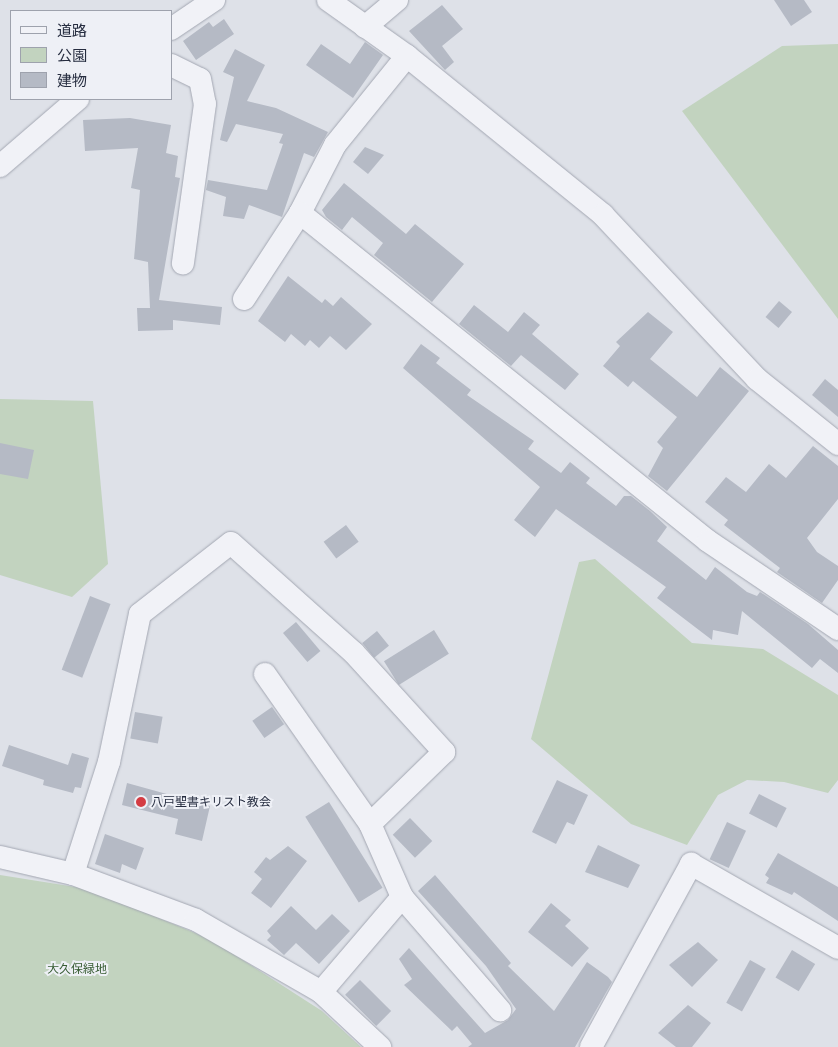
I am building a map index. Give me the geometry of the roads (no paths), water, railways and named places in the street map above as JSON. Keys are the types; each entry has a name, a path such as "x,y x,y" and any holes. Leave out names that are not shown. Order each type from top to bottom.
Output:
{"street":[{"path":"172,28 214,0"},
{"path":"328,0 407,56 603,215 757,378 838,444"},
{"path":"365,27 397,0"},
{"path":"244,299 300,213 334,145 407,56"},
{"path":"172,65 200,79 205,104 183,263"},
{"path":"0,166 77,100"},
{"path":"300,213 708,541 838,629"},
{"path":"73,874 109,762 140,614 231,543 354,653 444,752 370,824"},
{"path":"265,674 370,824 402,897 500,1010"},
{"path":"0,857 73,874 196,920 321,992 380,1047"},
{"path":"591,1047 691,864 838,948"},
{"path":"321,992 402,897"}],"place":[{"name":"八戸聖書キリスト教会","path":"141,802"}],"park label":[{"name":"大久保緑地","path":"77,969"}]}
